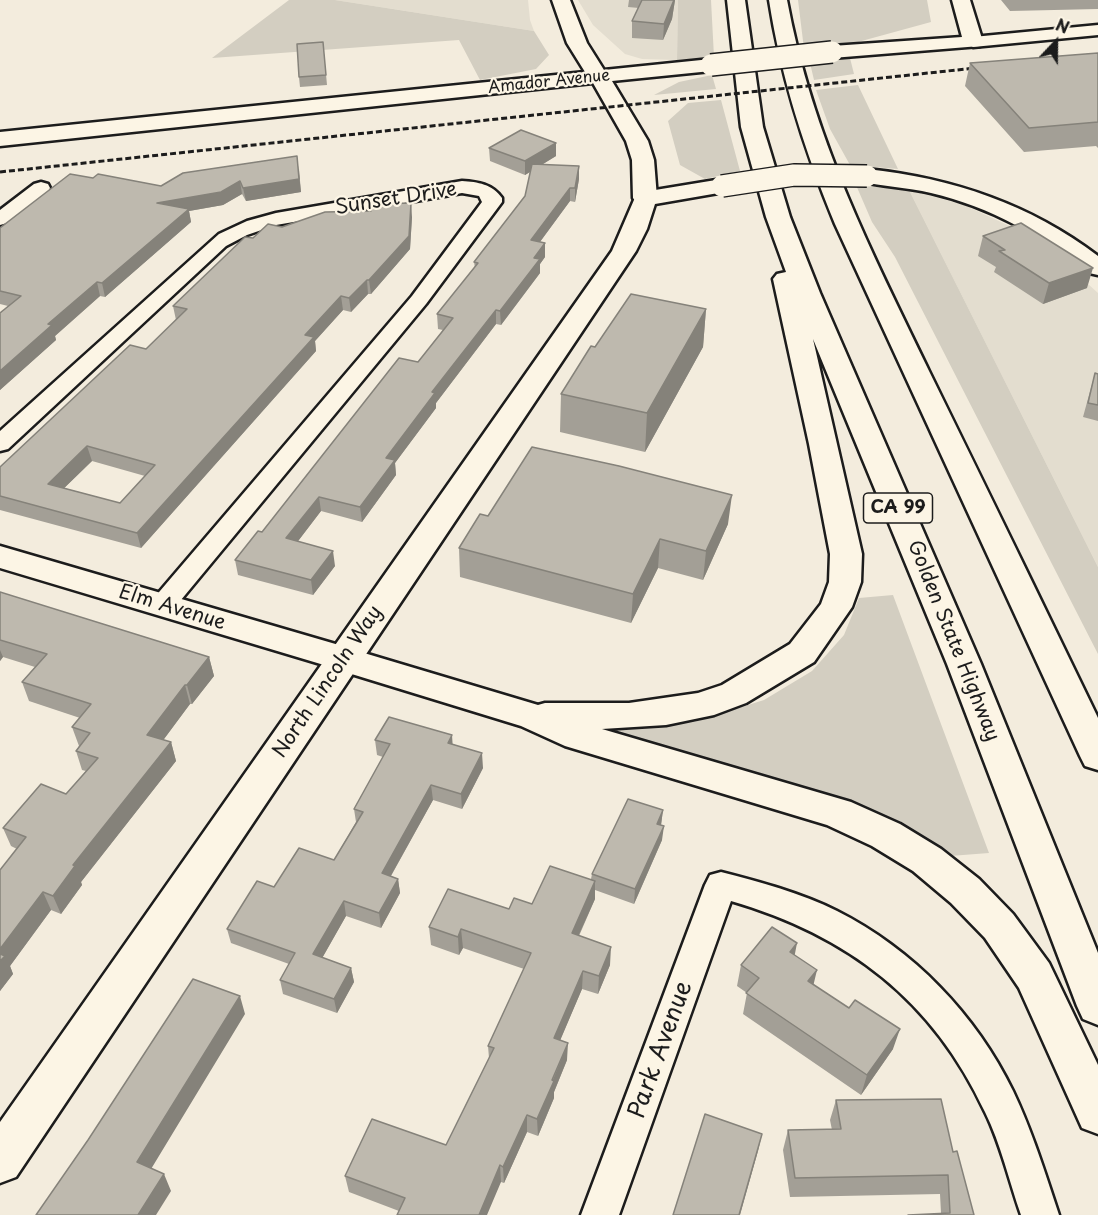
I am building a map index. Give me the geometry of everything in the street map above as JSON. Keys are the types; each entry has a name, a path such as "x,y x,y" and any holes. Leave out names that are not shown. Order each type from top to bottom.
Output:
{"main road":[{"name":"North Lincoln Way","path":"0,1161 624,251 635,229 645,198 643,160 637,141 629,124 573,34 561,0"},
{"name":"Golden State Highway","path":"736,0 752,127 778,217 807,293 964,664 1098,1006"},
{"path":"778,0 782,32 808,124 851,233 1098,756"},
{"path":"961,0 973,42"},
{"name":"Amador Avenue","path":"0,138 832,52 973,42"},
{"path":"645,198 797,173 826,172 913,183 994,206 1047,231 1098,268"},
{"path":"534,717 628,716 702,706 734,694 767,676 801,653 836,607 845,582 846,554 824,444 788,294 778,217"},
{"name":"Elm Avenue","path":"0,557 534,717"},
{"path":"1015,579 1098,710"},
{"path":"534,717 578,736 838,813 886,835 927,860 965,891 999,926 1034,976 1098,1113"}],"street":[{"name":"Amador Avenue","path":"973,42 1098,30"},
{"path":"0,219 41,188"},
{"name":"Sunset Drive","path":"0,444 211,250 232,234 252,225 276,219 462,188 476,188 486,192 492,198 492,202 442,272 160,605"},
{"name":"Park Avenue","path":"600,1215 721,885 777,901 826,922 874,951 909,980 942,1014 977,1061 1000,1103 1040,1215"}],"shaded area":[{"path":"289,0 335,0 534,31 549,55 536,69 480,80 459,40 212,58"},
{"path":"335,0 528,0 530,20 534,31"},
{"path":"578,0 678,0 677,60 642,59 625,54 593,25"},
{"path":"678,0 711,0 714,57 677,60"},
{"path":"798,0 927,0 931,22 847,45 804,49"},
{"path":"850,58 854,74 814,80 810,63"},
{"path":"712,75 716,89 654,95 679,82"},
{"path":"858,85 898,169 850,165 830,129 816,90"},
{"path":"721,100 740,171 705,179 680,165 668,121 688,103"},
{"path":"856,185 909,190 1098,567 1098,654 895,257 872,222"},
{"path":"909,190 964,205 1014,228 1056,255 1098,293 1098,567"},
{"path":"893,595 989,853 950,856 909,830 847,802 603,728 694,722 764,700 812,671 844,635 859,598"}],"building":[{"path":"642,0 674,0 664,24 632,21"},
{"path":"323,42 326,75 299,77 297,44"},
{"path":"1098,53 1098,122 1029,128 970,63"},
{"path":"521,130 556,143 525,161 489,148"},
{"path":"297,156 299,179 243,188 240,181 221,192 157,203 189,209 102,283 97,282 48,324 52,325 0,371 0,313 21,296 0,291 0,228 70,174 93,178 98,174 161,186 183,173"},
{"path":"532,164 579,166 575,188 570,188 531,240 545,243 534,258 540,259 500,311 496,310 432,392 435,393 386,458 395,460 360,507 319,497 286,538 333,551 311,580 235,560 258,531 262,532 399,358 418,362 453,318 437,314 478,263 474,262 525,196"},
{"path":"411,203 409,236 369,280 349,298 341,296 305,335 314,337 137,533 0,496 0,467 130,345 146,349 187,309 173,306 245,237 253,238 268,224 282,227 325,212 371,211 372,204","holes":["87,446 155,465 120,503 48,484"]},
{"path":"1021,223 1093,268 1049,283 999,251 1005,250 983,236"},
{"path":"631,294 706,309 647,413 561,394 591,346 595,347"},
{"path":"1095,373 1098,374 1098,405 1088,403"},
{"path":"532,447 619,466 732,495 706,551 660,539 633,594 459,548 480,514 488,516"},
{"path":"0,592 209,657 147,735 171,742 73,865 75,866 53,896 43,892 0,949 0,870 26,837 3,828 41,784 66,794 98,758 76,751 90,733 72,727 91,704 22,682 47,654 0,640"},
{"path":"389,717 452,735 448,743 482,753 461,794 431,785 382,873 398,879 379,913 344,901 313,954 351,968 334,999 280,980 295,953 227,929 257,881 274,887 299,848 334,860 363,812 354,809 390,744 375,740"},
{"path":"628,799 663,810 657,824 664,826 635,889 592,874"},
{"path":"550,866 595,881 572,933 611,947 599,976 583,971 554,1038 568,1043 552,1080 554,1081 537,1119 527,1115 503,1167 500,1165 479,1215 397,1215 405,1198 345,1176 372,1119 446,1145 494,1048 488,1046 531,953 461,929 458,937 429,927 448,889 509,909 514,898 532,904"},
{"path":"772,927 797,943 790,952 817,970 808,981 849,1008 855,1000 900,1029 867,1075 746,993 759,978 741,965"},
{"path":"193,979 240,996 137,1162 164,1174 138,1215 36,1215 88,1140"},
{"path":"941,1099 953,1152 957,1151 974,1215 908,1215 950,1213 948,1175 795,1178 788,1130 841,1129 836,1100"},
{"path":"705,1114 762,1134 739,1215 673,1215"}],"railway":[{"path":"0,172 985,67"}]}
